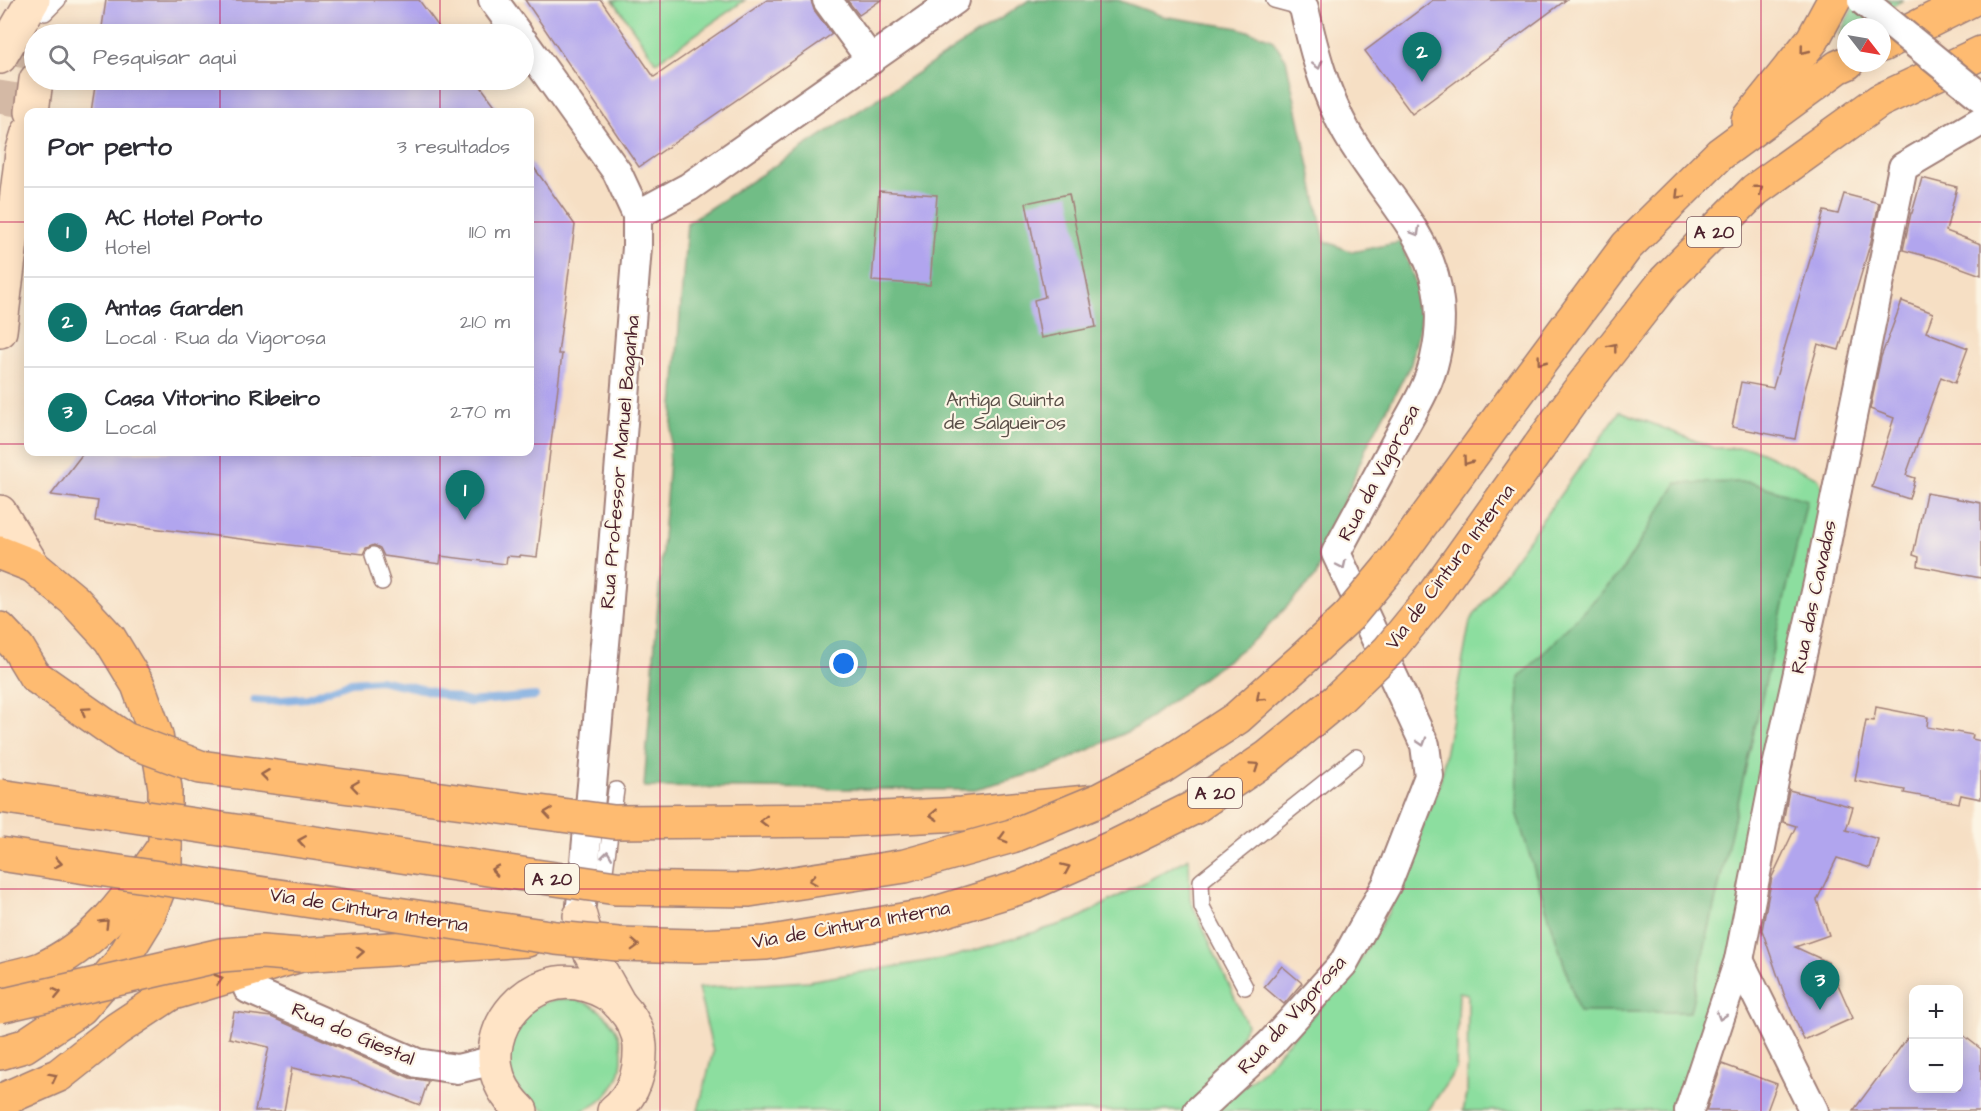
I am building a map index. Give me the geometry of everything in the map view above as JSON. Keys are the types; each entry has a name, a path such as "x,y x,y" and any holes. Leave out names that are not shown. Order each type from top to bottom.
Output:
{"main road":[{"path":"1720,154 1813,39 1834,0"},
{"path":"1891,40 1971,0"},
{"name":"Via de Cintura Interna","path":"0,854 556,938 618,944 696,946 766,943 926,916 1025,886 1118,845 1182,813 1268,758 1337,700 1388,651 1432,597 1577,393 1665,281 1755,190 1879,101 1981,53"},
{"name":"A 20","path":"0,796 615,888 749,890 905,866 1012,836 1097,801 1162,767 1237,717 1341,623 1393,563 1627,246 1720,154 1837,68"},
{"path":"1879,101 1981,75"},
{"path":"0,553 33,566 74,600 110,639 138,685 156,735 165,788 165,872 147,919 120,963 81,1008 24,1046 0,1053"},
{"path":"0,629 18,648 35,676"},
{"path":"0,658 35,676 124,739 200,767 614,822 843,820 962,814 1097,801"},
{"path":"0,980 39,970 80,947 118,910 165,845"},
{"path":"0,1006 221,956 262,952 301,955 556,938"},
{"path":"0,1101 59,1075 117,1029 170,994 301,955"}],"street":[{"path":"493,0 511,24"},
{"path":"827,0 871,60"},
{"path":"637,214 689,187 955,0"},
{"path":"1862,0 1981,97"},
{"name":"Rua da Vigorosa","path":"1198,1111 1272,1043 1342,964 1387,884 1428,776 1425,745 1336,553 1424,391 1435,360 1440,333 1439,301 1433,271 1424,246 1410,222 1347,133 1331,102 1318,68 1307,3"},
{"path":"30,24 44,9"},
{"path":"0,57 24,31"},
{"name":"Rua Professor Manuel Baganha","path":"534,56 617,172 637,214 636,259 608,611 580,911 564,948 536,989"},
{"path":"32,108 35,90"},
{"name":"Rua das Cavadas","path":"1689,1111 1739,960 1776,771 1818,583 1903,167 1981,121"},
{"path":"0,331 24,146"},
{"path":"0,512 33,566"},
{"name":"Rua Professor Manuel Baganha","path":"580,911 590,952 617,1000 631,1018 640,1039 641,1062 635,1084 619,1109"},
{"path":"1739,960 1814,1111"},
{"path":"521,1111 510,1100 499,1081 495,1060 497,1038 505,1018 518,1001 536,989 556,982 578,982 599,988 617,1000"},
{"name":"Rua do Giestal","path":"248,989 417,1062 457,1070 495,1060"}],"lane":[{"path":"1274,0 1307,3"},
{"path":"373,555 382,582"},
{"path":"1245,987 1202,907 1201,881 1356,757"},
{"path":"580,911 605,872 616,790"}],"green space":[{"path":"613,0 745,0 656,62"},
{"name":"Antiga Quinta de Salgueiros","path":"1029,0 1118,0 1162,16 1239,28 1272,39 1286,59 1325,241 1352,252 1401,242 1424,307 1411,364 1366,448 1316,576 1257,638 1137,727 1046,770 971,790 644,787 687,223"},
{"path":"1857,0 1903,0 1870,18 1848,18"},
{"path":"1620,411 1714,448 1752,448 1817,477 1830,500 1731,958 1682,1111 1463,1111 1467,1095 1468,994 1459,992 1456,1069 1428,1111 1215,1111 1262,1071 1352,972 1388,913 1440,782 1470,621"},
{"path":"1749,482 1807,500 1690,1012 1579,1012 1516,812 1519,678 1621,572 1677,483"},
{"path":"1189,858 1190,899 1247,1025 1216,1084 1187,1111 698,1111 713,1052 698,988 808,981 952,957 1075,920"},
{"path":"565,999 587,1004 605,1016 617,1034 622,1056 620,1067 612,1087 596,1103 570,1112 543,1108 525,1096 513,1078 508,1056 513,1034 525,1016 543,1004"}],"building":[{"path":"106,0 419,0 437,24 102,24"},
{"path":"525,0 601,0 654,77 767,0 811,0 814,10 832,34 639,167"},
{"path":"847,0 881,0 859,15"},
{"path":"1433,0 1566,0 1412,114 1365,51"},
{"path":"94,90 484,90 497,108 92,108"},
{"path":"534,168 575,225 558,354 562,354 537,557 507,556 506,564 441,556 440,564 384,556 380,548 374,545 366,548 363,554 95,521 98,501 51,495 81,456 534,456"},
{"path":"1922,178 1957,187 1946,231 1981,244 1981,275 1937,259 1903,250"},
{"path":"879,191 937,195 930,285 872,281"},
{"path":"1069,194 1096,327 1041,338 1034,300 1045,297 1026,203"},
{"path":"1844,194 1879,203 1871,241 1839,350 1818,344 1804,393 1795,439 1732,427 1741,382 1773,388 1824,211 1838,214"},
{"path":"1902,301 1933,313 1926,332 1968,348 1955,383 1941,377 1906,475 1915,478 1909,499 1872,487 1894,418 1870,409 1881,357"},
{"path":"1926,493 1981,503 1981,578 1918,566 1919,557 1913,555"},
{"path":"1876,707 1928,717 1927,727 1973,735 1972,739 1981,741 1981,799 1961,795 1959,803 1855,781 1866,720 1874,721"},
{"path":"1789,790 1853,807 1846,830 1878,839 1870,868 1837,858 1817,900 1829,935 1795,947 1828,962 1853,1018 1804,1040 1784,994 1762,930 1772,877 1796,826 1783,822"},
{"path":"1282,966 1302,983 1284,1004 1264,987"},
{"path":"234,1012 271,1017 410,1078 428,1081 420,1105 354,1080 292,1068 284,1111 255,1111 269,1047 229,1038"},
{"path":"1963,1035 1981,1049 1981,1111 1853,1111 1909,1036 1909,1093 1963,1093"},
{"path":"1722,1064 1777,1084 1767,1111 1706,1111"}],"waterway":[{"path":"254,700 307,698 351,682 379,680 469,702 535,696"}],"tunnel":[{"path":"0,114 14,27"}],"place":[{"name":"Antas Garden","path":"1422,82"},
{"name":"AC Hotel Porto","path":"465,520"},
{"name":"Casa Vitorino Ribeiro","path":"1820,1010"}]}
